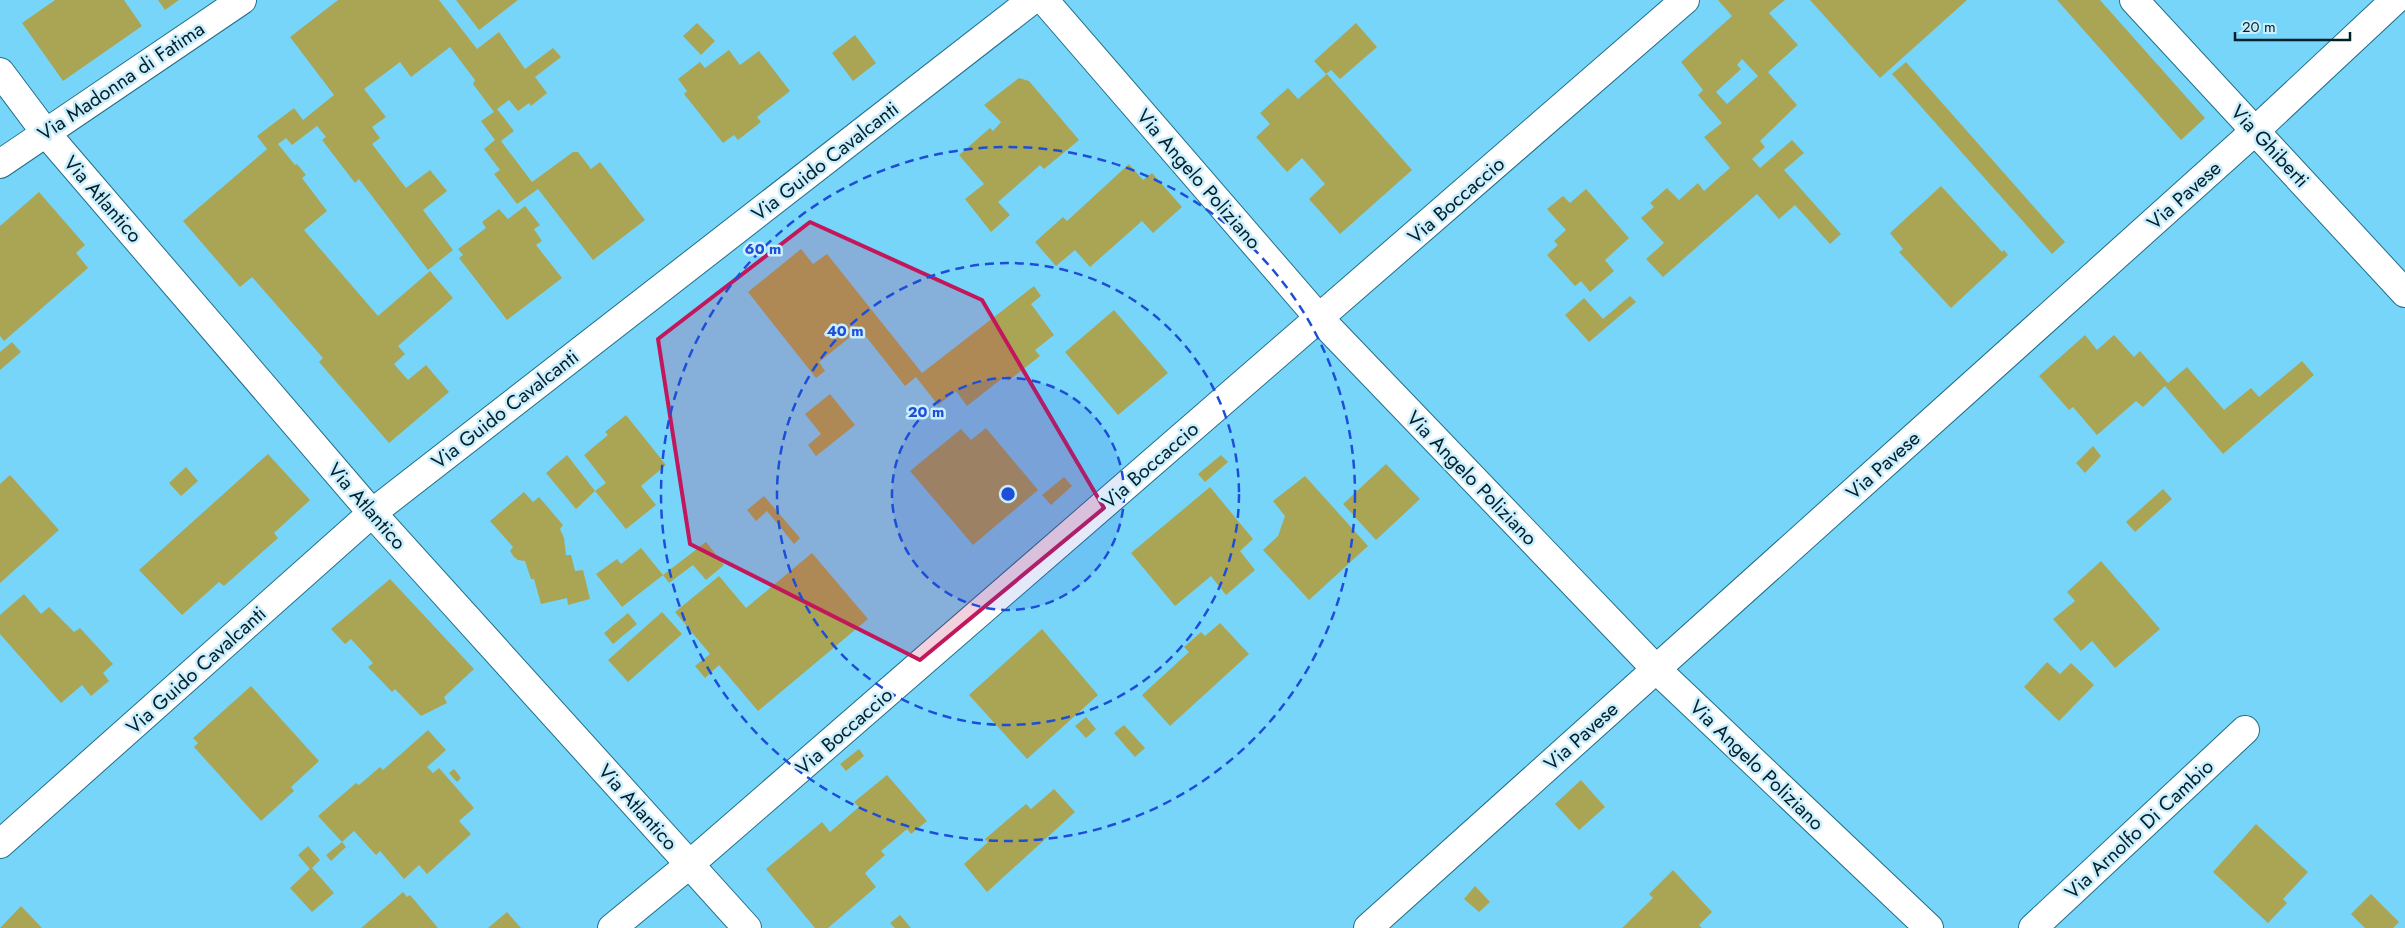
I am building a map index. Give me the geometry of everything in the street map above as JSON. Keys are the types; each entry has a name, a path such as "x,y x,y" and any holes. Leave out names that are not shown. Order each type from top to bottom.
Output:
{"street":[{"name":"Via Madonna di Fatima","path":"0,164 242,0"},
{"name":"Via Guido Cavalcanti","path":"0,844 372,513 1032,0"},
{"name":"Via Angelo Poliziano","path":"1044,0 1319,318 1655,668 1929,928"},
{"name":"Via Boccaccio","path":"612,928 690,864 1685,0"},
{"name":"Via Ghiberti","path":"2134,0 2405,293"},
{"name":"Via Pavese","path":"1368,928 1655,668 2256,130 2395,0"},
{"name":"Via Atlantico","path":"0,72 45,132 372,513 746,928"},
{"name":"Via Arnolfo Di Cambio","path":"2033,928 2246,730"}],"highlighted area":[{"path":"810,222 982,300 1104,508 920,660 690,544 658,339"}],"building":[{"path":"55,0 124,0 142,26 63,81 22,23"},
{"path":"158,0 179,0 165,10"},
{"path":"338,0 439,0 477,49 499,32 525,69 553,48 561,57 535,77 547,93 531,106 529,103 518,111 509,100 497,109 514,131 501,141 532,182 573,152 578,152 591,169 600,162 645,220 593,260 538,189 517,204 494,174 500,170 484,149 495,140 481,121 494,112 473,84 475,80 450,47 411,77 400,62 364,89 386,117 372,127 380,138 372,144 406,188 430,170 447,191 423,210 453,250 428,270 359,179 355,183 322,140 326,137 317,126 292,145 286,138 278,144 306,175 302,178 327,211 304,230 378,316 430,271 453,298 398,346 405,354 394,364 408,380 426,365 449,392 389,443 319,362 323,358 252,277 240,287 183,221 267,149 257,136 294,108 303,120 334,95 290,37"},
{"path":"456,0 518,0 479,30"},
{"path":"1718,0 1785,0 1769,13 1798,45 1768,72 1797,105 1760,141 1765,147 1752,159 1760,168 1792,140 1804,153 1784,170 1841,234 1830,244 1795,205 1779,219 1757,194 1663,277 1646,259 1664,243 1641,218 1654,207 1650,203 1667,188 1679,200 1698,183 1704,191 1730,168 1704,137 1722,123 1698,95 1703,90 1681,62 1732,16","holes":["1742,59 1758,76 1727,104 1716,92 1741,69 1737,65"]},
{"path":"1810,0 1967,0 1880,78"},
{"path":"2057,0 2100,0 2205,118 2181,140"},
{"path":"697,23 715,41 701,55 683,36"},
{"path":"1356,23 1377,47 1340,79 1331,70 1326,74 1314,61"},
{"path":"855,35 876,63 853,81 832,53"},
{"path":"729,50 740,65 759,51 790,91 757,117 761,122 738,140 734,135 723,143 684,94 687,91 678,79 700,62 705,68"},
{"path":"1906,62 2065,242 2052,254 1892,74"},
{"path":"1327,74 1412,170 1340,234 1309,199 1325,184 1302,158 1287,172 1256,137 1270,124 1260,113 1288,88 1298,99"},
{"path":"1019,78 1029,81 1079,140 1044,169 1040,165 998,202 1010,215 991,232 965,199 984,184 959,155 990,128 993,131 1001,122 984,105"},
{"path":"1129,164 1143,180 1152,173 1182,207 1153,233 1142,221 1090,267 1075,250 1056,266 1035,242 1063,217 1067,221"},
{"path":"1941,186 2002,252 2004,250 2008,255 1951,308 1899,252 1903,249 1890,233"},
{"path":"1586,189 1629,238 1605,260 1614,271 1590,292 1581,281 1575,286 1547,255 1558,245 1554,241 1566,230 1547,209 1563,196 1570,203"},
{"path":"39,192 85,245 76,253 88,268 4,341 0,336 0,226"},
{"path":"525,206 540,225 534,229 542,241 536,245 562,278 507,320 459,258 463,255 458,249 486,228 482,222 499,209 508,219"},
{"path":"801,249 813,264 827,254 922,373 1034,286 1041,296 1031,304 1054,335 1035,350 1040,356 1008,381 1005,376 967,406 956,391 938,405 916,377 905,386 860,329 819,362 825,371 816,378 748,292"},
{"path":"1630,296 1636,302 1589,342 1565,315 1584,298 1603,319"},
{"path":"1114,310 1168,373 1118,415 1065,352"},
{"path":"2085,335 2097,350 2114,335 2134,357 2140,351 2168,383 2187,367 2224,410 2251,388 2259,397 2302,361 2314,375 2223,454 2165,386 2143,407 2136,401 2097,435 2073,407 2069,410 2039,376"},
{"path":"12,342 21,352 0,370 0,352"},
{"path":"830,394 855,425 816,456 808,445 821,434 805,414"},
{"path":"626,415 666,465 641,486 656,505 626,529 595,491 606,483 584,455 608,435 605,432"},
{"path":"986,428 1038,490 973,545 910,471 961,429 971,440"},
{"path":"2093,446 2101,456 2085,473 2076,463"},
{"path":"268,454 310,500 274,533 278,538 224,586 219,582 182,615 139,570"},
{"path":"567,455 595,491 576,509 546,473"},
{"path":"1221,455 1228,462 1205,482 1198,474"},
{"path":"1386,464 1420,499 1376,540 1343,504"},
{"path":"186,467 198,481 181,496 169,483"},
{"path":"10,475 59,530 0,583 0,484"},
{"path":"1305,476 1368,546 1309,600 1263,550 1278,536 1285,516 1273,501"},
{"path":"1064,477 1072,486 1051,505 1042,495"},
{"path":"1210,487 1253,539 1240,551 1255,570 1226,595 1211,576 1175,606 1131,553"},
{"path":"2163,489 2172,499 2135,532 2126,522"},
{"path":"524,492 533,502 539,497 563,525 560,529 564,538 566,555 571,555 575,571 583,570 590,599 568,605 567,598 541,604 534,579 531,579 525,561 514,557 510,551 513,547 490,521"},
{"path":"764,496 800,538 794,544 767,511 756,521 747,510"},
{"path":"706,542 724,565 706,580 693,565 669,583 663,575"},
{"path":"641,548 663,575 622,607 596,574 617,559 621,564"},
{"path":"812,553 868,619 758,711 719,665 705,678 695,666 710,654 675,612 719,576 746,608"},
{"path":"2101,561 2160,629 2115,668 2092,641 2081,651 2053,619 2075,601 2067,592"},
{"path":"390,579 474,669 444,697 447,703 421,716 395,689 392,692 368,667 373,663 351,639 345,644 331,629"},
{"path":"24,594 41,614 49,607 74,632 80,628 113,664 103,673 109,681 91,696 82,685 61,703 0,634 0,615"},
{"path":"662,612 682,634 628,682 608,660"},
{"path":"628,613 637,624 613,644 604,633"},
{"path":"1220,623 1249,654 1170,726 1142,695 1189,652 1184,647 1201,632 1205,636"},
{"path":"1042,629 1098,695 1027,759 969,695"},
{"path":"2047,662 2060,674 2071,663 2094,685 2059,721 2024,687"},
{"path":"251,686 319,761 291,787 294,791 261,821 194,747 198,743 193,738"},
{"path":"1086,717 1096,729 1086,738 1075,726"},
{"path":"1124,725 1145,748 1135,757 1114,733"},
{"path":"428,730 446,750 427,767 433,773 439,768 474,808 459,821 471,834 427,874 419,865 404,879 380,851 376,855 354,831 342,842 318,816 356,783 359,785 380,767 383,770"},
{"path":"859,749 864,756 846,771 840,764"},
{"path":"454,769 461,778 457,782 449,773"},
{"path":"887,775 927,821 911,834 907,829 881,851 885,855 865,873 876,887 828,928 815,928 766,869 822,822 830,832 859,807 854,802"},
{"path":"1581,780 1605,807 1579,830 1555,804"},
{"path":"1054,789 1075,812 987,892 964,864 988,842 985,839 1026,804 1031,809"},
{"path":"2256,824 2308,872 2283,899 2287,903 2268,923 2213,872"},
{"path":"342,842 346,847 331,861 326,855"},
{"path":"308,846 320,860 312,868 334,893 312,912 290,888 310,869 298,855"},
{"path":"1673,870 1712,912 1699,925 1702,928 1622,928 1653,898 1649,894"},
{"path":"1475,886 1490,902 1479,912 1464,899"},
{"path":"403,892 407,897 410,895 438,928 361,928"},
{"path":"2371,894 2399,922 2393,928 2365,928 2351,914"},
{"path":"21,906 42,928 0,928"},
{"path":"507,912 521,928 488,928"},
{"path":"900,915 911,928 895,928 890,923"}]}
